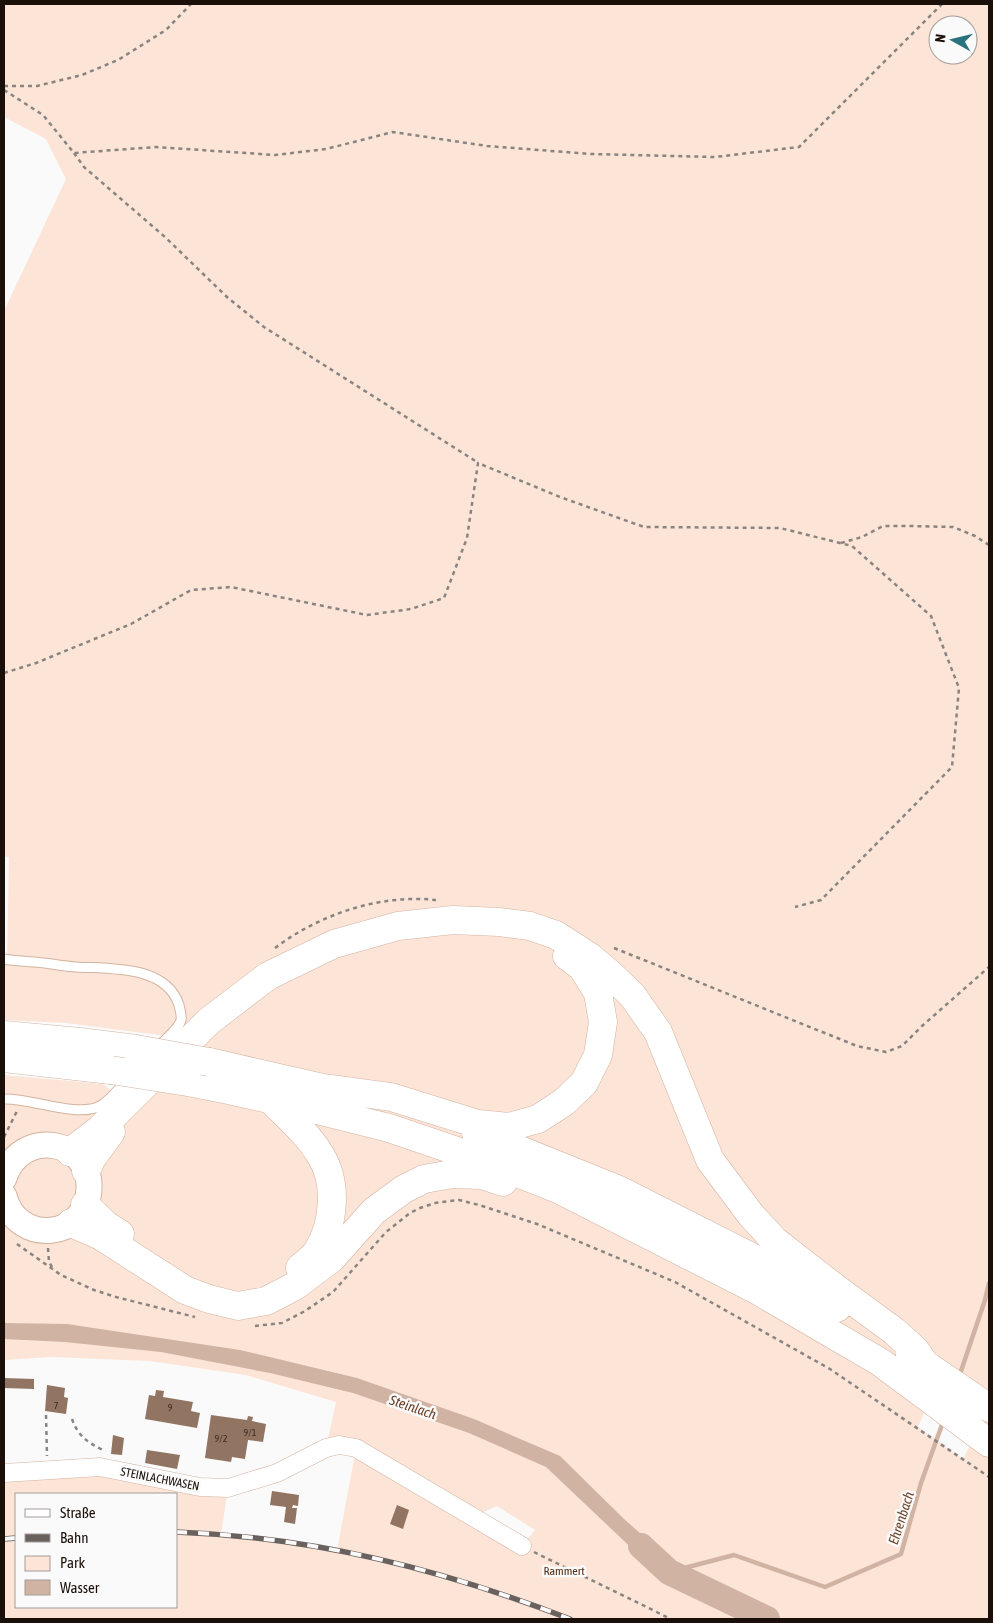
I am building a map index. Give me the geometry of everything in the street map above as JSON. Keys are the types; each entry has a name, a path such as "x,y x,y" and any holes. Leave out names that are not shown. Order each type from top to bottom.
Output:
{"highway":[{"path":"78,1161 100,1129 209,1021 268,976 334,944 398,926 453,920 499,922 530,926 556,935 590,957 632,995 658,1032 710,1160 751,1214 775,1241 894,1331 915,1350 932,1378 984,1438"},
{"path":"78,1161 92,1158 112,1130 158,1083 222,1023 277,982 333,952 374,940 432,929 481,929 524,937 554,946 582,967 598,993 603,1022 598,1056 584,1083 564,1102 538,1119 509,1127 478,1124 391,1097 332,1089"},
{"path":"4,1035 80,1042 141,1057 209,1062 332,1089 390,1105 495,1140 619,1190 769,1266 932,1378 989,1408"},
{"path":"4,1058 111,1070 188,1082 270,1099 389,1128 489,1162 558,1189 624,1221 763,1294 880,1362 932,1378"},
{"path":"78,1214 106,1225 183,1277 212,1290 240,1294 262,1291 288,1278 316,1253 328,1228 332,1204 330,1181 322,1158 311,1141 270,1099"},
{"path":"78,1214 102,1236 185,1290 209,1299 238,1306 266,1301 295,1286 331,1259 374,1211 404,1189 424,1179 452,1174 482,1175 624,1221"}],"street":[{"path":"4,1178 11,1162 8,1148 29,1148 43,1144 57,1146 78,1161 89,1188 78,1214 61,1228 50,1231 10,1231 16,1219 5,1203"},
{"name":"STEINLACHWASEN","path":"4,1473 100,1467 200,1487 228,1488 277,1473 326,1448 339,1445 356,1448 522,1546"}],"lane":[{"path":"4,959 114,968 151,977 173,991 181,1012 181,1020 177,1027 141,1057 105,1103 87,1110 4,1099"}],"path":[{"path":"4,86 37,86 82,75 118,60 166,30 191,4"},
{"path":"74,153 156,147 275,155 326,149 394,132 486,146 591,154 715,157 800,147 942,4"},
{"path":"4,90 43,116 84,167 165,237 228,298 264,327 478,462 560,497 644,527 780,528 852,546 931,616 959,688 952,767 821,900 794,907"},
{"path":"4,673 36,663 131,624 191,590 230,587 367,615 411,609 444,598 467,538 478,462"},
{"path":"840,543 862,537 883,526 944,526 953,527 975,536 989,545"},
{"path":"8,1148 22,1100"},
{"path":"250,1325 282,1323 305,1311 333,1292 386,1232 410,1213 435,1203 459,1200 537,1224 675,1282 830,1369 989,1477"},
{"path":"10,1231 52,1268 73,1281 116,1297 197,1318"},
{"path":"46,1415 47,1470"},
{"path":"72,1419 77,1432 104,1451"},
{"path":"522,1546 671,1619"}],"green space":[{"name":"Rammert","path":"4,4 989,4 989,1408 944,1367 918,1427 963,1459 989,1410 989,1619 4,1619 4,1473 100,1467 228,1488 221,1535 337,1550 356,1449 326,1448 336,1402 246,1375 150,1361 50,1357 4,1360 4,1075 103,1084 114,1093 167,1036 66,1023 4,1020 4,959 7,959 9,857 4,856 4,311 66,179 46,139 4,117","holes":["497,1506 535,1530 522,1546 474,1516"]}],"water":[{"path":"4,1323 67,1324 240,1350 357,1378 474,1419 560,1456 624,1519 675,1564 660,1575 546,1467 469,1433 353,1393 270,1373 161,1352 65,1342 4,1339"}],"building":[{"path":"4,1378 34,1379 34,1389 4,1388"},
{"path":"47,1385 65,1388 64,1397 68,1398 66,1414 45,1411"},
{"path":"156,1390 164,1391 163,1397 193,1402 191,1411 200,1413 197,1428 145,1419 149,1395 155,1396"},
{"path":"211,1415 247,1420 248,1416 253,1417 252,1421 266,1424 263,1442 248,1440 245,1459 232,1457 231,1462 205,1458"},
{"path":"113,1435 124,1438 122,1455 111,1454"},
{"path":"147,1450 180,1455 177,1469 145,1463"},
{"path":"272,1491 299,1495 298,1506 293,1505 292,1508 297,1508 295,1524 284,1522 286,1507 270,1505"},
{"path":"397,1505 409,1510 403,1529 390,1524"}],"waterway":[{"name":"Ehrenbach","path":"959,1377 989,1283"},
{"name":"Ehrenbach","path":"669,1572 734,1555 825,1587 901,1554 921,1483 943,1422"},
{"name":"Steinlach","path":"641,1546 669,1572 767,1619"}],"railway":[{"path":"178,1532 278,1541 376,1559 473,1585 570,1619"},
{"path":"4,1539 15,1538"}]}
